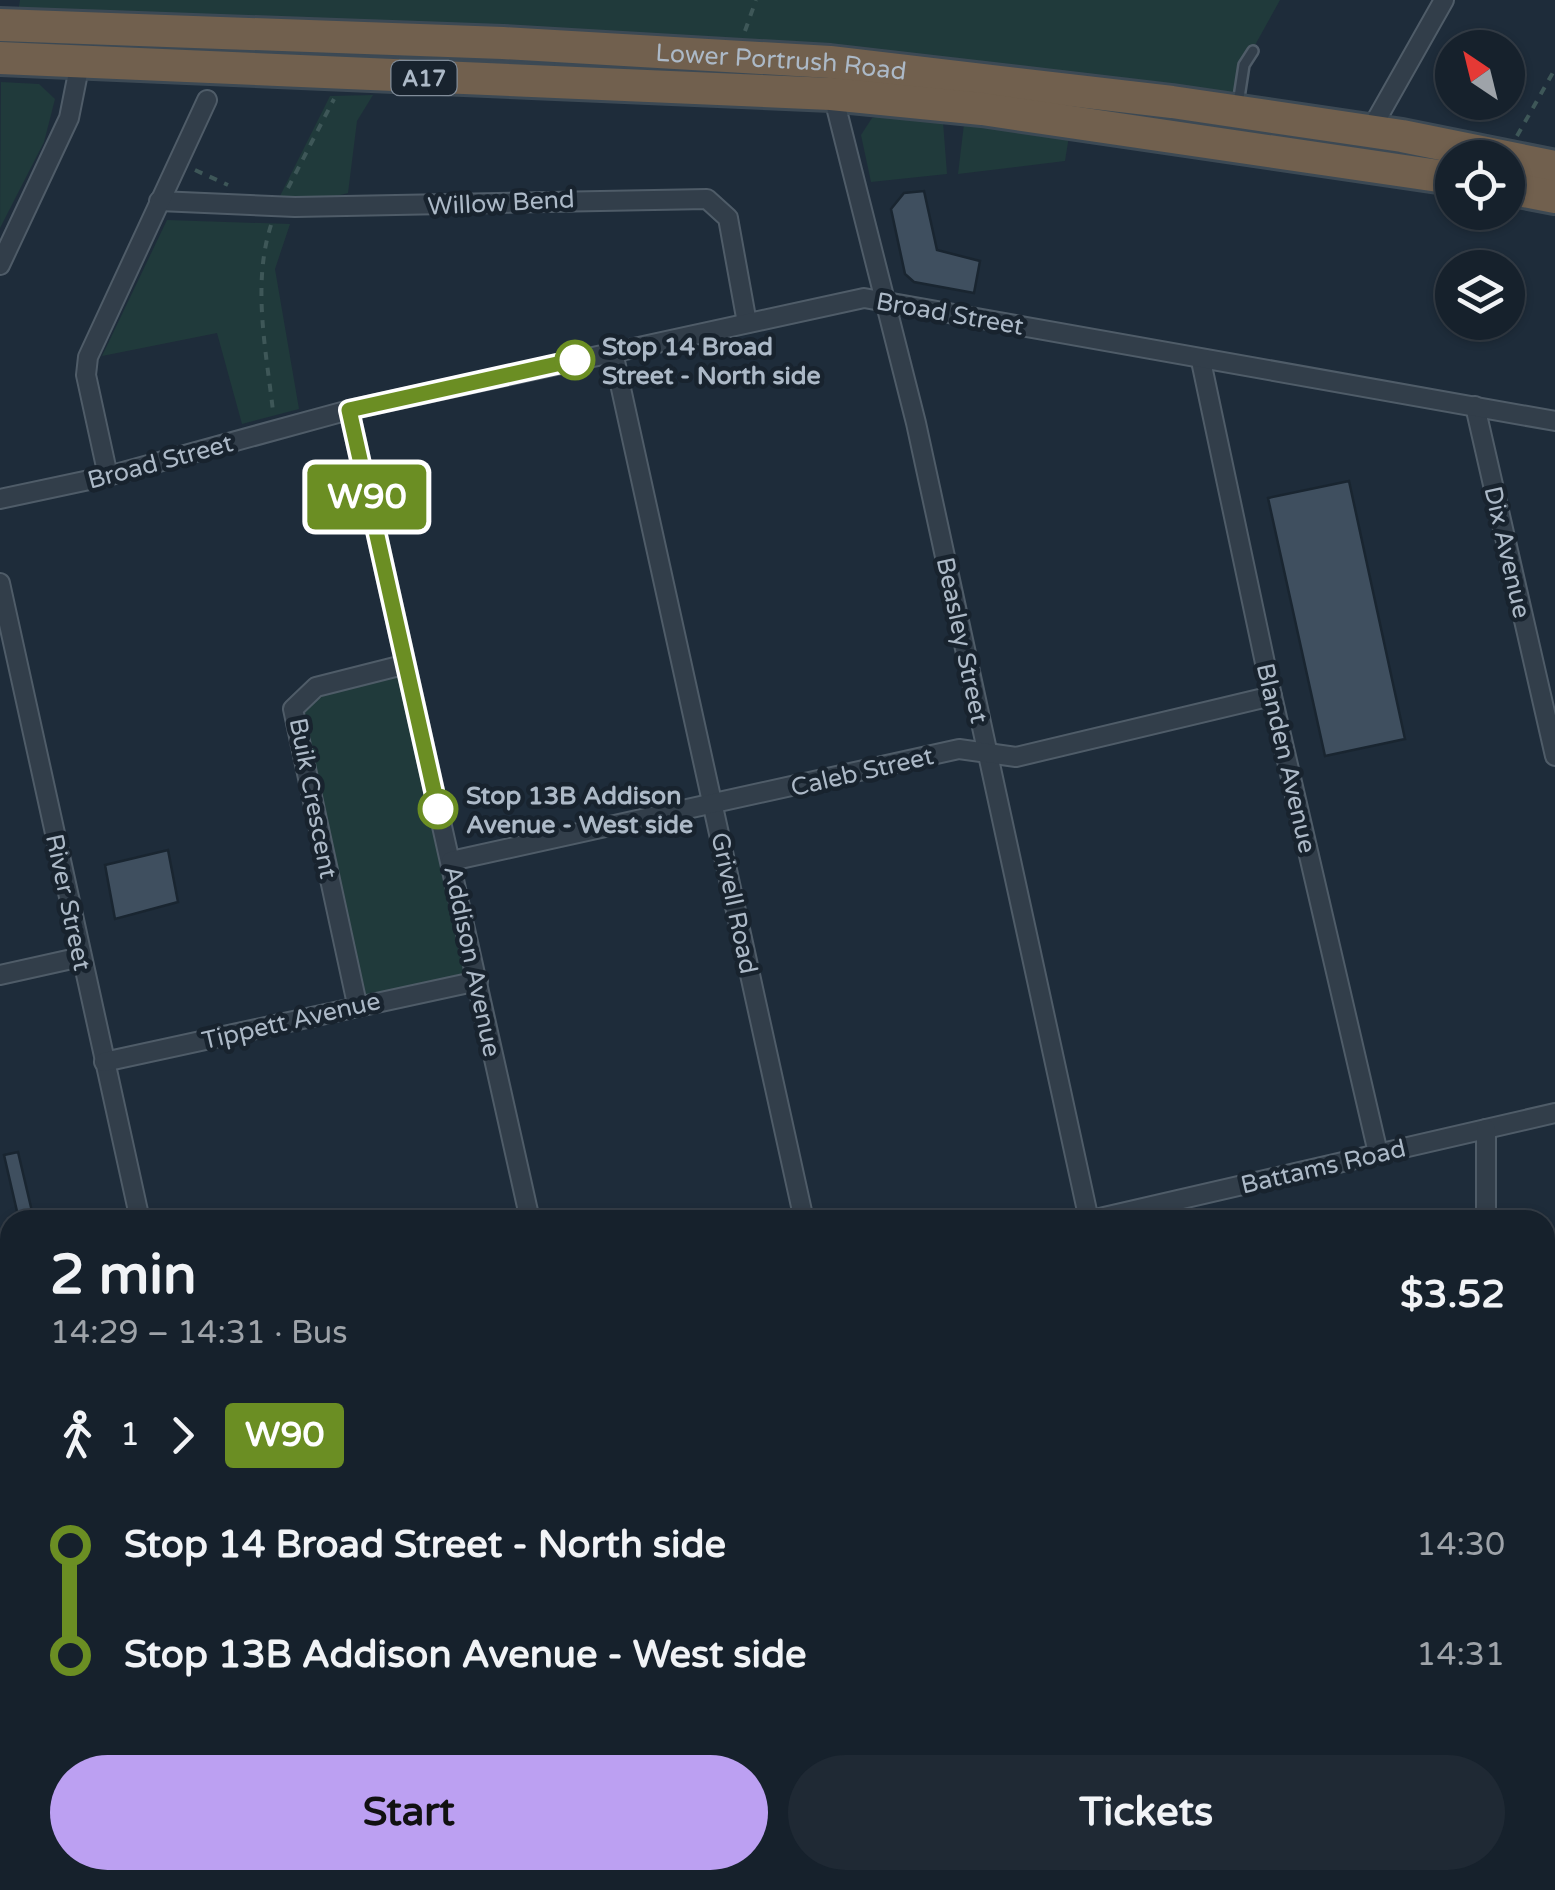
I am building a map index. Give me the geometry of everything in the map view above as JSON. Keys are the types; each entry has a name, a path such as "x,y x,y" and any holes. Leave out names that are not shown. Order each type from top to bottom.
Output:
{"highway":[{"name":"Lower Portrush Road","path":"13,25 744,56 831,78 890,99 1435,175"},
{"name":"Lower Portrush Road","path":"8,58 80,63 831,78 926,72 1370,131 1555,166"},
{"path":"890,99 926,72 961,107"},
{"path":"1320,156 1370,131 1407,170"},
{"path":"1525,191 1555,197"}],"street":[{"path":"1370,131 1444,0"},
{"path":"0,266 69,118 87,28"},
{"name":"Beasley Street","path":"831,78 916,422 1088,1210"},
{"path":"108,476 86,375 88,356 207,100"},
{"name":"Willow Bend","path":"159,200 295,207 707,199 728,218 748,323"},
{"name":"Broad Street","path":"0,499 108,476 349,410 864,298 884,298 1200,361 1555,421"},
{"name":"Grivell Road","path":"613,352 802,1210"},
{"name":"Blanden Avenue","path":"1200,361 1272,696 1378,1153"},
{"name":"Dix Avenue","path":"1475,406 1555,756"},
{"name":"Addison Avenue","path":"349,410 528,1210"},
{"name":"River Street","path":"0,583 138,1210"},
{"name":"Buik Crescent","path":"357,1004 293,709 316,687 403,665"},
{"name":"Caleb Street","path":"451,861 960,749 1016,757 1272,696"},
{"path":"0,975 81,957"},
{"name":"Tippett Avenue","path":"104,1062 478,980"},
{"name":"Battams Road","path":"1133,1210 1555,1114"},
{"path":"1486,1129 1486,1210"}],"lane":[{"path":"1236,112 1244,64 1253,51"}],"path":[{"path":"744,56 745,26 756,0"},
{"path":"1517,136 1555,69"},
{"path":"285,192 338,90"},
{"path":"194,169 228,185"},
{"path":"272,220 262,254 261,290 273,411"}],"green space":[{"path":"20,0 1280,0 1244,65 1236,112 988,78 16,25"},
{"path":"1,82 39,84 55,99 44,142 0,228"},
{"path":"373,95 357,121 348,193 310,203 277,202 330,96"},
{"path":"872,118 943,122 947,174 871,182 861,135"},
{"path":"964,124 1069,136 1065,161 958,174"},
{"path":"167,220 290,224 275,269 299,409 242,424 217,333 102,356"},
{"path":"403,665 478,981 357,1004 293,709 303,697"}],"building":[{"path":"924,191 937,250 980,261 974,293 914,282 905,274 891,209 904,193"},
{"path":"1349,481 1405,739 1325,756 1268,498"},
{"path":"168,850 178,902 115,919 105,865"},
{"path":"18,1152 32,1210 17,1210 4,1155"}],"bus line":[{"name":"W90","path":"438,809 349,410 575,360"}],"place":[{"name":"Stop 14 Broad Street - North side","path":"575,360"},
{"name":"Stop 13B Addison Avenue - West side","path":"438,809"}]}
